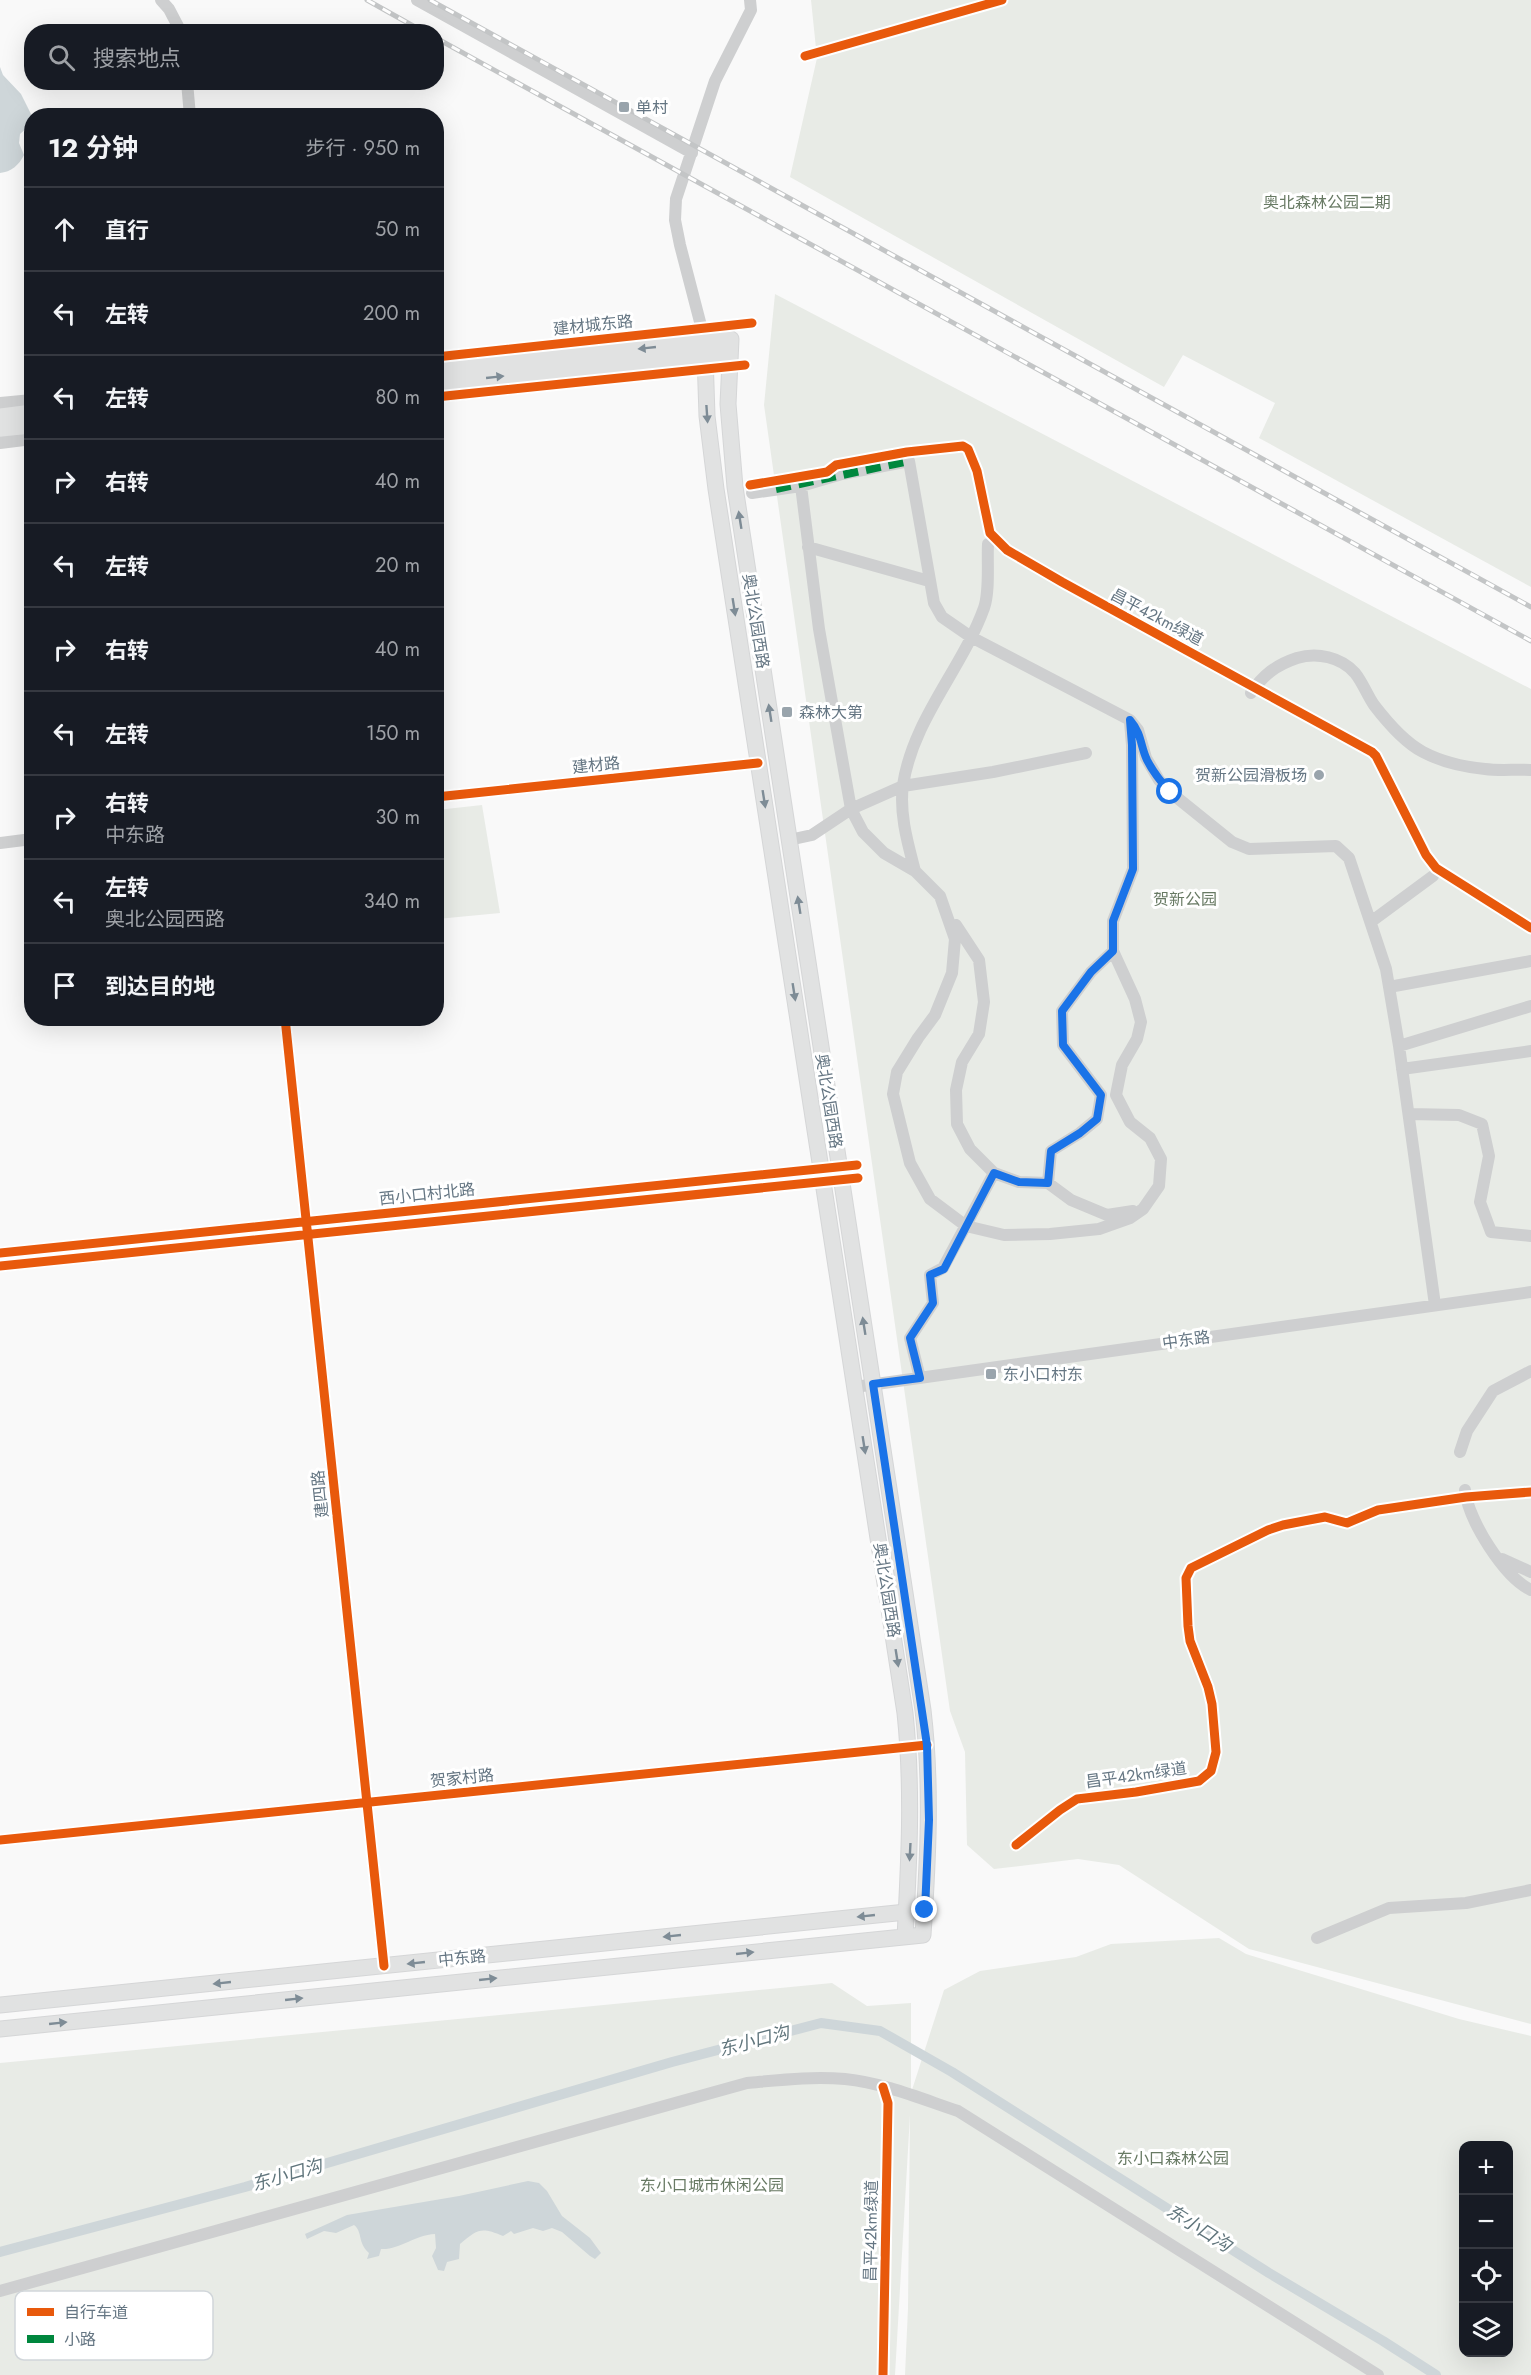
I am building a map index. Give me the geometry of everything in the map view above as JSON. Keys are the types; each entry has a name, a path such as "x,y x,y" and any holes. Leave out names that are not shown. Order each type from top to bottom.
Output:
{"main road":[{"name":"建材城东路","path":"444,369 730,346"},
{"name":"奥北公园西路","path":"730,346 729,425 735,488 927,1745 929,1820 923,1935"},
{"name":"建材城东路","path":"444,382 704,348"},
{"name":"奥北公园西路","path":"704,348 707,416 716,489 899,1669 909,1747 911,1820 904,1937"},
{"path":"0,416 24,413"},
{"path":"0,429 24,427"},
{"name":"中东路","path":"0,2005 925,1910"},
{"name":"中东路","path":"0,2029 923,1935"}],"street":[{"path":"161,0 169,9 176,24"},
{"path":"417,0 692,153"},
{"path":"704,348 699,313 675,220 676,199 715,81 751,9 750,0"},
{"path":"188,90 189,108"},
{"path":"699,313 717,327 730,346"},
{"name":"建材城东路","path":"444,396 704,348 717,327"},
{"name":"建材城东路","path":"444,357 704,348"},
{"path":"0,403 24,401"},
{"path":"0,443 24,440"},
{"path":"752,493 801,486 842,474 909,461 929,581 934,603 942,617 971,637 1130,720 1138,730 1146,758 1159,780 1170,792 1232,842 1249,849 1336,846 1349,858 1372,921 1386,969 1409,1114 1435,1305"},
{"path":"801,486 819,629 851,809 863,832 884,853 915,871 940,896 960,933 979,960 984,1002 979,1034 962,1062 956,1090 957,1124 970,1149 994,1173 1019,1182 1048,1183 1071,1200 1107,1215 1143,1209"},
{"path":"915,871 904,826 903,786 916,737 971,637 985,605 988,544"},
{"path":"808,547 929,581"},
{"path":"1251,693 1268,672 1284,662 1303,656 1323,655 1341,661 1355,673 1386,720 1412,746 1440,760 1486,770 1531,770"},
{"path":"940,896 955,939 952,973 935,1015 897,1072 893,1094 910,1163 930,1199 966,1226 1004,1235 1050,1234 1099,1229 1130,1218 1143,1209 1159,1186 1161,1159 1150,1138 1130,1122 1116,1095 1122,1065 1137,1039 1141,1022 1136,999 1113,951 1113,921 1133,869 1130,720"},
{"path":"789,840 812,836 851,809 903,786 1086,753"},
{"name":"建材路","path":"444,796 758,763"},
{"path":"0,843 24,840"},
{"path":"1372,921 1433,876"},
{"path":"1048,1183 1051,1151 1097,1119 1101,1095 1063,1045 1062,1011 1091,972 1113,951"},
{"path":"1389,987 1531,961"},
{"path":"1399,1046 1531,1006"},
{"name":"建四路","path":"286,1026 384,1966"},
{"path":"1402,1069 1531,1051"},
{"path":"1409,1114 1460,1115 1482,1124 1489,1156 1480,1202 1491,1232 1531,1236"},
{"name":"西小口村北路","path":"0,1266 308,1234 841,1173"},
{"path":"920,1378 910,1338 933,1303 930,1275 944,1269 994,1173"},
{"name":"西小口村北路","path":"0,1253 306,1221 822,1175"},
{"name":"中东路","path":"855,1387 1531,1292"},
{"path":"1460,1452 1467,1431 1493,1391 1531,1371"},
{"path":"1465,1490 1479,1532 1497,1557 1518,1580 1531,1590"},
{"path":"1497,1557 1531,1572"},
{"name":"贺家村路","path":"0,1840 927,1745"},
{"path":"1317,1938 1389,1908 1466,1903 1531,1890"},
{"path":"0,2291 747,2083 801,2077 847,2080 883,2087 958,2111 1377,2375"}],"green space":[{"name":"奥北森林公园二期","path":"811,0 1531,0 1531,587 1259,438 1275,403 1183,355 1164,387 790,177 817,58"},
{"name":"贺新公园","path":"775,294 1531,689 1531,2024 1249,1949 1119,1865 1078,1859 994,1869 967,1845 965,1752 950,1711 764,405"},
{"path":"482,805 500,913 444,918 444,809"},
{"path":"1219,1938 1246,1954 1459,2019 1531,2036 1531,2375 905,2375 910,2115 895,2375 0,2375 0,2063 832,1983 867,2006 911,2003 911,2093 944,1990 980,1971 1076,1957 1111,1944"}],"shaded area":[{"path":"0,67 3,75 21,94 28,108 24,108 24,130 20,134 19,143 24,155 14,167 0,173"},
{"path":"528,2181 539,2183 547,2191 562,2216 590,2238 601,2253 595,2259 562,2232 552,2228 543,2231 533,2228 514,2234 511,2231 503,2236 490,2231 480,2231 460,2244 459,2259 447,2262 444,2271 438,2270 432,2256 436,2248 435,2234 388,2249 381,2249 379,2256 367,2259 369,2253 354,2225 336,2233 324,2231 307,2239 305,2234 347,2215 459,2196"}],"waterway":[{"name":"东小口沟","path":"0,2252 245,2187 672,2062 821,2023 880,2031 952,2072 1269,2273 1436,2375"}],"railway":[{"path":"367,0 410,24"},
{"path":"430,0 1531,607"},
{"path":"444,42 1531,641"}],"marked path":[{"path":"776,489 909,461"}],"cycle path":[{"path":"805,56 1002,0"},
{"path":"444,356 752,323"},
{"path":"444,396 745,365"},
{"name":"昌平42km绿道","path":"750,485 827,472 836,465 907,452 963,446 968,449 977,471 990,533 1007,550 1372,752 1426,855 1436,868 1531,928"},
{"path":"444,796 758,763"},
{"path":"286,1026 384,1966"},
{"path":"0,1253 857,1165"},
{"path":"0,1266 858,1178"},
{"name":"昌平42km绿道","path":"1016,1845 1077,1799 1199,1781 1211,1771 1216,1752 1212,1704 1208,1687 1190,1641 1188,1626 1186,1578 1191,1568 1268,1530 1283,1525 1325,1517 1347,1523 1378,1510 1466,1497 1531,1492"},
{"path":"0,1840 927,1745"},
{"name":"昌平42km绿道","path":"883,2087 888,2103 883,2375"}],"place":[{"name":"单村","path":"624,107"},
{"name":"森林大第","path":"787,712"},
{"name":"贺新公园滑板场","path":"1319,775"},
{"name":"东小口村东","path":"991,1374"}],"route":[{"path":"925,1910 929,1844 927,1745 873,1384 920,1378 910,1338 933,1303 930,1275 944,1269 994,1173 1019,1182 1048,1183 1051,1151 1097,1119 1101,1095 1063,1045 1062,1011 1091,972 1113,951 1113,921 1133,869 1134,803 1130,720 1138,730 1146,758 1159,780 1170,792"}],"park label":[{"name":"东小口森林公园","path":"1173,2158"},
{"name":"东小口城市休闲公园","path":"712,2185"}]}
